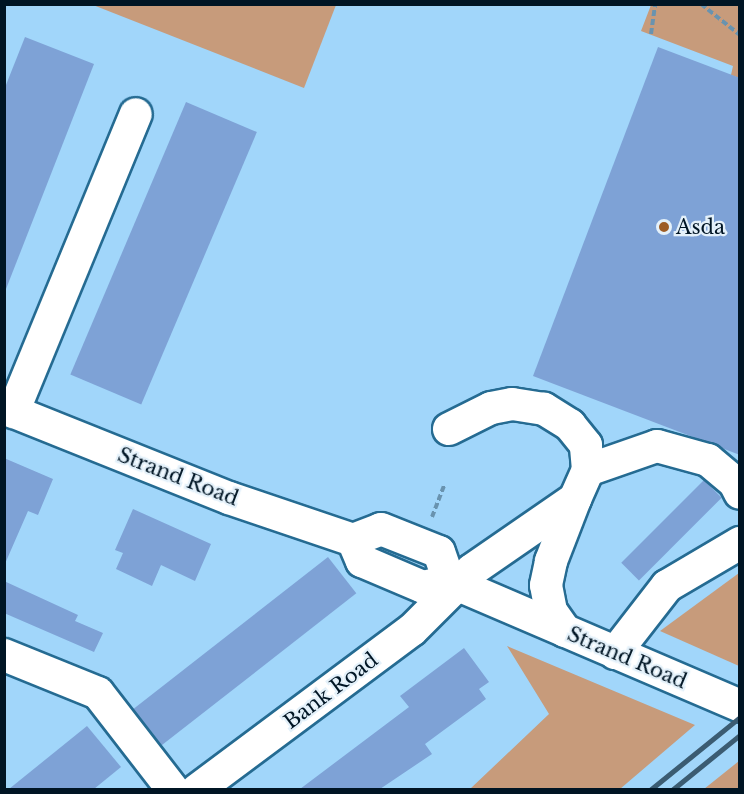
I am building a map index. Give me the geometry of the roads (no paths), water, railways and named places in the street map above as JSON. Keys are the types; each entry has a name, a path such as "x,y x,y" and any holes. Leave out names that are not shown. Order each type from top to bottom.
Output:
{"street":[{"path":"9,410 136,114"},
{"path":"449,429 491,408 512,404 544,409 570,425 586,445 588,470 551,561 546,585 551,611 565,631"},
{"name":"Strand Road","path":"9,410 229,498 353,540 381,529 439,552 453,582 740,705"},
{"path":"588,470 657,446 708,460 735,483 740,493"},
{"name":"Bank Road","path":"197,789 412,630 453,582 575,499"},
{"path":"615,653 667,586 740,543"},
{"path":"4,655 98,693 173,789"}],"railway":[{"path":"650,790 740,717"},
{"path":"672,790 740,735"}],"place":[{"name":"Asda","path":"664,227"}]}
